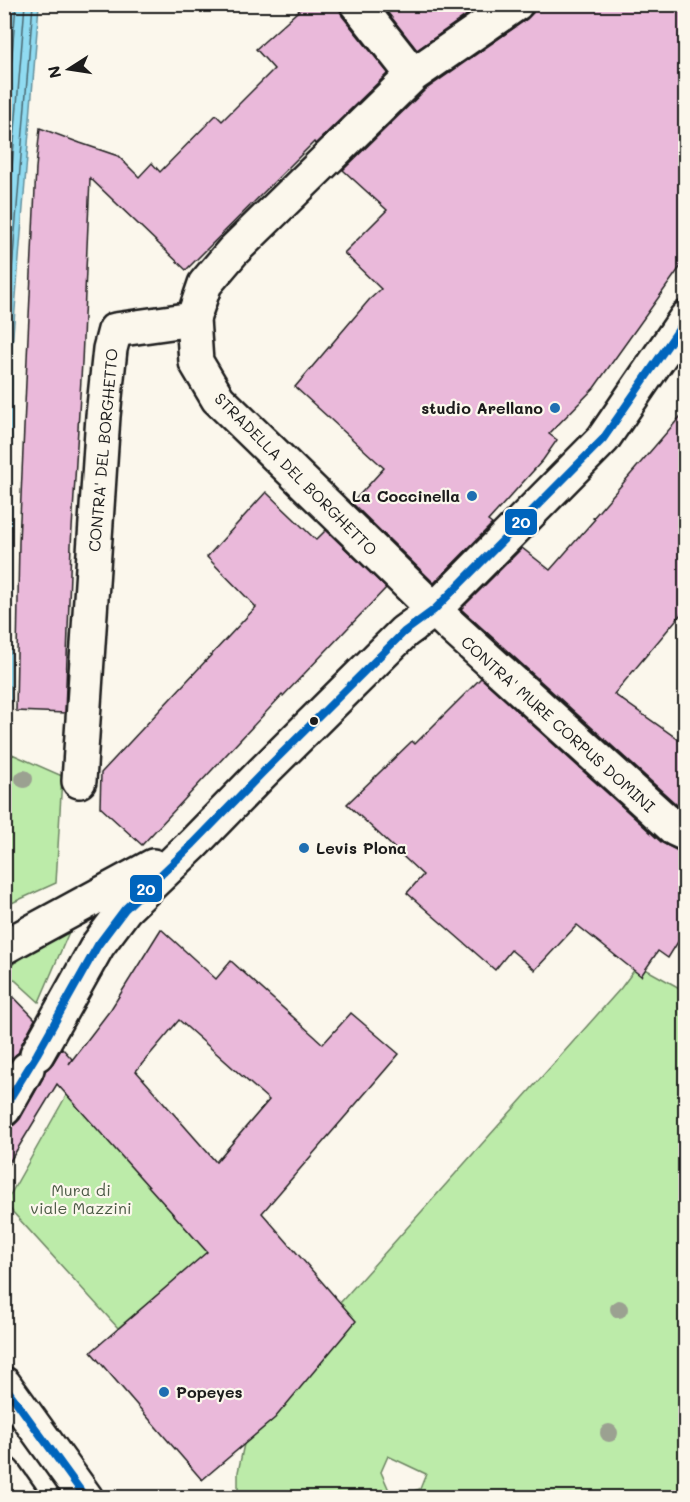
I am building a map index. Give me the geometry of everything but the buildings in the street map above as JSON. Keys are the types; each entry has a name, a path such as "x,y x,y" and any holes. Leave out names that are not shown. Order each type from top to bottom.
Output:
{"street":[{"path":"357,4 413,75"},
{"path":"193,319 205,284 233,251 413,75 516,4"},
{"path":"4,1109 98,945 125,909 404,632 434,610 603,439 686,318"},
{"name":"STRADELLA DEL BORGHETTO","path":"193,319 196,362 218,399 434,610"},
{"name":"CONTRA' DEL BORGHETTO","path":"79,781 103,416 110,349 115,330 193,319"},
{"name":"CONTRA' MURE CORPUS DOMINI","path":"434,610 675,830 686,834"},
{"path":"4,946 193,844"},
{"path":"4,1384 86,1497"},
{"path":"4,1474 21,1497"}],"green space":[{"path":"12,754 62,776 56,883 5,906 4,776"},
{"path":"72,925 39,1002 4,970"},
{"name":"Mura di viale Mazzini","path":"638,965 685,991 685,1497 238,1497 238,1472 244,1444 165,1289 118,1328 10,1209 9,1197 67,1094 340,1303 621,988","holes":["388,1456 426,1474 420,1489 392,1497 381,1472"]}],"water":[{"path":"4,5 39,5 12,347 11,702 5,720"}],"transit line":[{"name":"20","path":"4,1108 98,945 125,909 404,632 434,610 603,439 686,319"},
{"name":"20","path":"4,1385 86,1498"}],"place":[{"name":"studio Arellano","path":"555,408"},
{"name":"La Coccinella","path":"472,496"},
{"name":"Levis Plona","path":"304,848"},
{"name":"Popeyes","path":"164,1392"}]}
